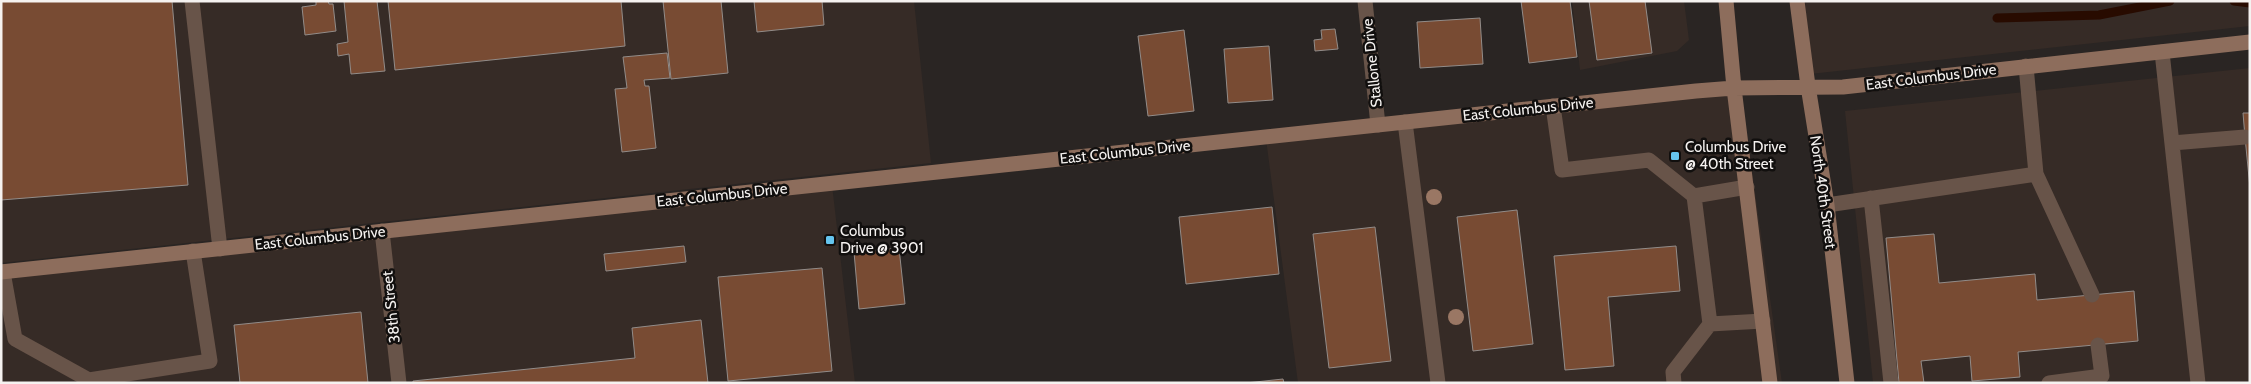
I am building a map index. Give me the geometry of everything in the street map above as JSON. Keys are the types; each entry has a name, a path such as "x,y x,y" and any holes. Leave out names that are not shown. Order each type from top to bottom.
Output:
{"main road":[{"path":"1726,1 1734,88 1770,383"},
{"name":"North 40th Street","path":"1797,1 1827,205 1847,383"},
{"name":"East Columbus Drive","path":"2,272 1552,106 1734,88 1843,87 2250,42"}],"street":[{"path":"192,1 220,249"},
{"name":"Stallone Drive","path":"1365,1 1378,125"},
{"path":"2162,52 2198,383"},
{"path":"2026,66 2036,174 2092,295"},
{"path":"1552,106 1562,170 1649,160 1694,196 1710,324 1673,372 1674,383"},
{"path":"1405,122 1438,383"},
{"path":"2172,143 2244,136"},
{"path":"1827,205 2036,174"},
{"path":"1694,196 1747,187"},
{"path":"1871,198 1891,383"},
{"name":"38th Street","path":"382,231 399,383"},
{"path":"2,272 15,339 89,380 210,361 193,251"},
{"path":"1710,324 1763,321"},
{"path":"2049,383 2102,376 2098,345"}],"shaded area":[{"path":"1,1 914,1 931,163 1,263"},
{"path":"1572,1 1684,1 1689,40 1677,51 1580,70"},
{"path":"1805,1 2250,1 2250,26 1810,74"},
{"path":"2250,68 2250,383 1873,383 1845,111"},
{"path":"1741,93 1782,383 1298,383 1266,139"},
{"path":"832,185 855,383 1,383 1,275"}],"building":[{"path":"1,1 172,1 188,185 1,200"},
{"path":"316,1 328,1 329,4 333,4 336,31 305,35 302,7 316,5"},
{"path":"344,1 377,1 385,71 351,74 349,54 338,56 337,44 348,42"},
{"path":"388,1 621,1 625,46 395,70"},
{"path":"663,1 721,1 728,73 671,79"},
{"path":"754,1 822,1 824,25 757,32"},
{"path":"1521,1 1570,1 1577,57 1529,63"},
{"path":"1589,1 1645,1 1652,53 1597,60"},
{"path":"1480,18 1483,64 1420,68 1417,22"},
{"path":"1335,29 1338,49 1315,51 1314,40 1322,39 1321,30"},
{"path":"1184,30 1194,111 1148,116 1138,36"},
{"path":"1269,46 1273,100 1228,103 1224,49"},
{"path":"667,53 670,78 644,80 645,86 649,86 656,148 622,152 615,89 627,88 623,57"},
{"path":"2243,113 2250,113 2250,188 2245,137"},
{"path":"1272,207 1279,274 1186,284 1179,217"},
{"path":"1517,210 1533,344 1473,351 1457,217"},
{"path":"1375,227 1391,361 1329,368 1313,234"},
{"path":"1934,234 1939,283 2035,274 2037,300 2134,291 2138,341 2018,352 2020,377 1972,381 1970,356 1921,361 1924,383 1899,383 1886,238"},
{"path":"684,246 686,262 606,271 604,254"},
{"path":"1676,246 1680,291 1608,297 1614,366 1565,370 1554,256"},
{"path":"899,248 905,304 859,309 854,252"},
{"path":"822,268 832,371 728,381 718,277"},
{"path":"361,312 368,383 240,383 234,325"},
{"path":"701,320 708,383 413,383 413,381 635,358 632,328"},
{"path":"1283,379 1284,383 1246,383"}],"waterway":[{"path":"1997,18 2099,15 2170,1"},
{"path":"2234,1 2250,3"}],"place":[{"name":"Columbus Drive @ 40th Street","path":"1675,156"},
{"name":"Columbus Drive @ 3901","path":"830,240"}]}
